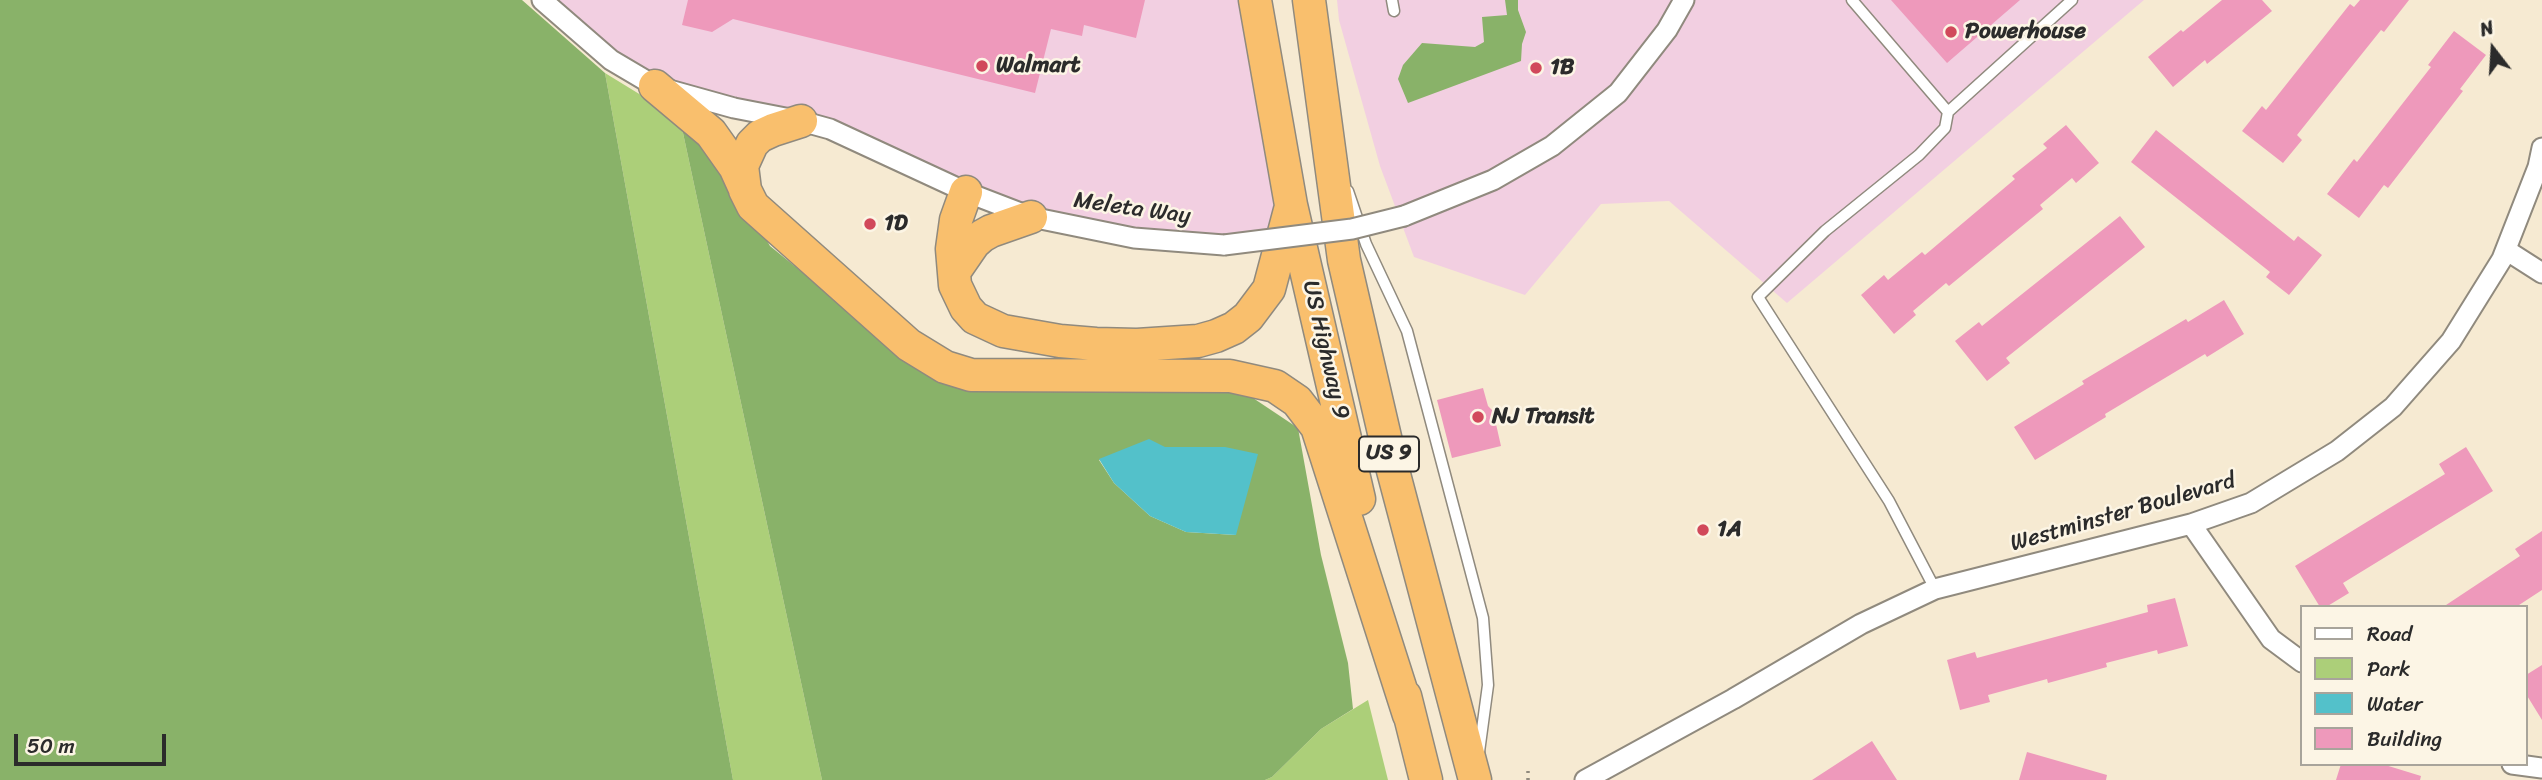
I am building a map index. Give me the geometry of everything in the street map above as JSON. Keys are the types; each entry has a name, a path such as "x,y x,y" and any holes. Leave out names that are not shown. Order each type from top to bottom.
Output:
{"highway":[{"name":"US Highway 9","path":"1255,0 1291,205 1426,780"},
{"name":"US Highway 9","path":"1309,0 1344,260 1366,362 1475,780"},
{"path":"655,86 710,133 735,167 753,206 909,345 945,367 971,375 1230,376 1275,386 1297,401 1317,427 1409,715"},
{"path":"745,190 742,166 752,144 760,136 801,121"},
{"path":"966,192 953,234 958,296 966,308 975,318 1003,331 1096,344 1137,345 1198,341 1216,337 1234,328 1248,317 1269,289 1291,205"},
{"path":"954,272 982,236 1031,217"}],"street":[{"name":"Meleta Way","path":"542,0 611,60 655,86 734,108 830,129 966,192 1031,217 1134,238 1224,245 1352,229 1404,216 1493,180 1552,146 1618,93 1667,30 1684,0"},
{"name":"Westminster Boulevard","path":"1585,780 1733,699 1861,624 1935,589 2191,524 2251,503 2337,452 2393,407 2451,341 2506,250 2538,167 2542,148"},
{"path":"2506,250 2542,273"},
{"path":"2191,524 2271,639 2300,661"}],"lane":[{"path":"1852,0 1948,112"},
{"path":"1935,589 1889,501 1758,297 1825,231 1935,141 1945,128 1948,112 2072,0"},
{"path":"1324,123 1366,244 1407,331 1483,618 1488,685 1475,780"}],"path":[{"path":"1528,768 1528,780"}],"shaded area":[{"path":"542,0 1255,0 1290,238 1256,242 1031,217 830,129 655,86"},
{"path":"1337,0 2144,0 1787,303 1669,201 1601,204 1525,295 1414,257 1380,166 1339,20"}],"green space":[{"path":"0,0 522,0 605,73 733,780 0,780"},
{"path":"1505,0 1518,0 1518,10 1526,32 1521,61 1408,103 1398,79 1403,65 1422,43 1475,47 1484,42 1482,17 1507,15"},
{"path":"605,73 680,119 822,780 733,780"},
{"path":"680,119 709,138 770,246 931,377 1238,388 1298,428 1321,555 1348,663 1353,709 1321,729 1272,777 1265,780 822,780","holes":["1165,447 1225,447 1236,535 1186,532 1150,516 1114,483 1099,460"]},
{"path":"1368,700 1388,780 1265,780 1272,777 1321,729"}],"water":[{"path":"1149,439 1165,447 1225,447 1258,454 1236,535 1186,532 1150,516 1114,483 1099,459"}],"building":[{"name":"Walmart","path":"688,0 1145,0 1136,38 1084,25 1082,36 1051,29 1035,93 733,19 712,32 682,25"},
{"name":"Powerhouse","path":"1891,0 2020,0 1947,63"},
{"path":"2222,0 2262,0 2272,11 2207,64 2205,60 2173,87 2148,57"},
{"path":"2360,0 2409,0 2384,32 2381,30 2297,135 2302,140 2283,163 2242,131 2262,106 2266,110 2350,4 2354,7"},
{"path":"2454,31 2486,55 2460,89 2463,91 2388,188 2384,185 2359,218 2327,194 2354,159 2357,162 2431,67 2428,65"},
{"path":"2066,125 2099,163 2076,183 2072,178 2040,205 2043,209 1949,286 1946,283 1913,311 1916,315 1894,334 1861,295 1884,275 1888,280 1922,252 1925,255 2015,179 2012,176 2047,148 2043,144"},
{"path":"2156,130 2294,241 2298,236 2322,255 2289,295 2266,277 2270,272 2131,162"},
{"path":"2120,216 2145,247 2006,358 2010,363 1987,381 1955,341 1979,322 1982,326"},
{"path":"2224,300 2244,334 2207,357 2205,354 2105,414 2106,417 2035,460 2014,427 2084,384 2082,381 2186,319 2188,322"},
{"name":"NJ Transit","path":"1483,388 1488,406 1493,411 1501,446 1452,458 1437,400"},
{"path":"2466,447 2493,491 2343,583 2349,593 2329,605 2319,605 2295,566 2445,474 2439,464"},
{"path":"2542,531 2542,590 2519,605 2446,605 2520,556 2515,549"},
{"path":"2175,598 2188,646 2158,654 2157,650 2106,663 2107,667 2048,683 2047,679 1988,695 1990,702 1960,710 1947,660 1975,652 1977,658 2148,612 2147,605"},
{"path":"2542,665 2542,720 2528,697 2528,674"},
{"path":"1872,741 1897,780 1812,780"},
{"path":"2027,752 2107,775 2106,780 2019,780"},
{"path":"2340,766 2388,766 2421,776 2420,780 2336,780"}],"place":[{"name":"Powerhouse","path":"1951,32"},
{"name":"Walmart","path":"982,66"},
{"name":"1B","path":"1536,68"},
{"name":"1D","path":"870,224"},
{"name":"NJ Transit","path":"1478,417"},
{"name":"1A","path":"1703,530"}]}
